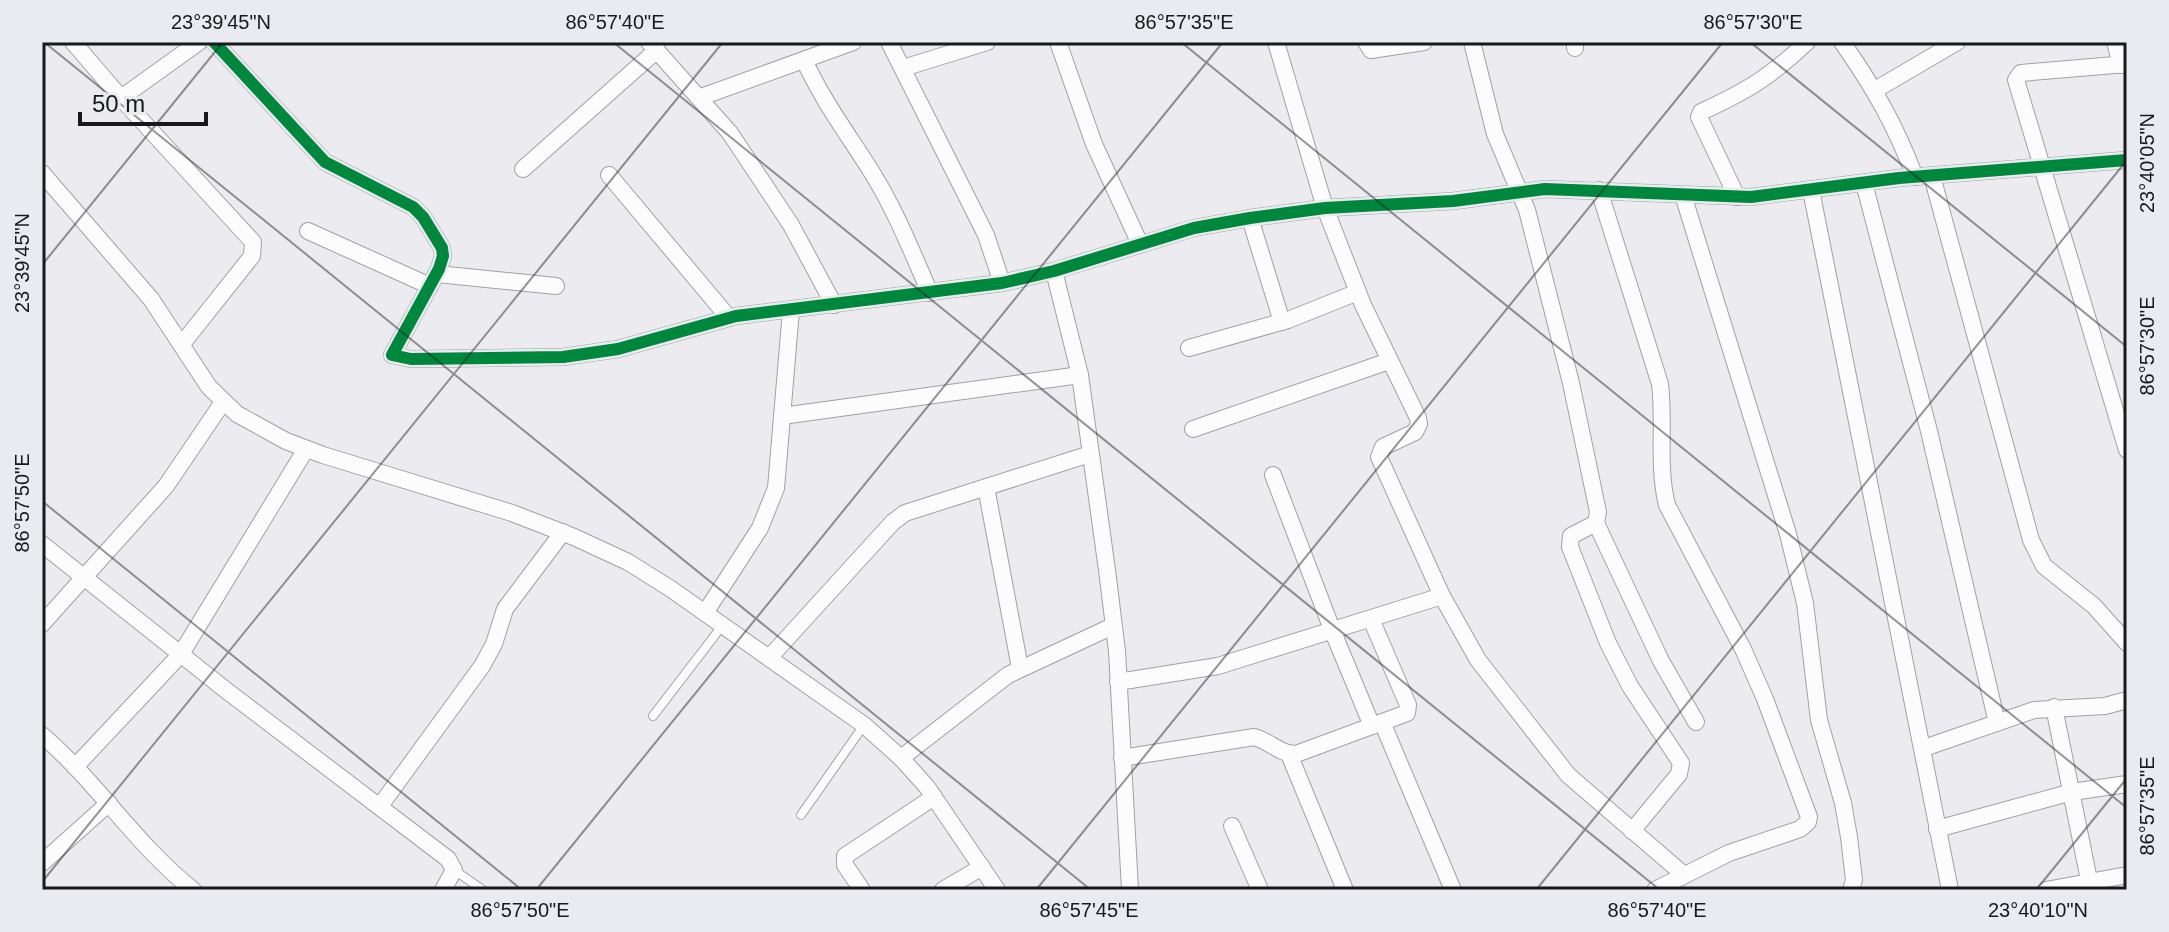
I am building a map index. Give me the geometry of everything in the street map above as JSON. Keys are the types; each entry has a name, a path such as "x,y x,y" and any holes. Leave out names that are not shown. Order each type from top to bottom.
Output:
{"street":[{"path":"73,42 253,242 252,256 182,344"},
{"path":"121,98 199,42"},
{"path":"214,42 325,162 399,198 423,217 442,248 442,263 392,355 411,359 563,357 618,349 729,318 1002,283 1054,271 1194,228 1325,208 1453,201 1520,191 1599,190 1737,197 1915,177 2127,160"},
{"path":"701,97 853,42"},
{"path":"889,42 986,235 1002,283"},
{"path":"903,68 987,42"},
{"path":"1058,42 1094,144 1140,244"},
{"path":"1276,42 1325,208 1358,292 1419,424 1415,432 1383,447 1379,457 1442,596 1478,660 1568,775 1683,874"},
{"path":"1366,42 1368,48 1374,50 1424,42"},
{"path":"1472,42 1495,134 1520,191 1571,383 1598,512 1596,523 1661,661 1696,722"},
{"path":"1737,197 1699,117 1701,112 1753,87 1780,68 1807,42"},
{"path":"1842,42 1898,131 1915,177"},
{"path":"1875,90 1957,42"},
{"path":"2115,42 2124,65 2018,75 2016,85 2127,450"},
{"path":"523,169 653,46 701,97 762,178 834,305"},
{"path":"804,60 826,106 878,184 930,293"},
{"path":"42,173 151,299 209,387 223,402 251,423 306,449 512,513 628,562 864,725 901,758 934,797 997,890"},
{"path":"609,175 729,318"},
{"path":"1932,176 2031,540 2044,566 2094,606 2127,643"},
{"path":"1864,183 1929,431 1997,723"},
{"path":"1599,190 1660,384 1663,411 1661,483 1667,505 1743,649 1809,817 1800,829 1729,853 1655,890"},
{"path":"1811,190 1950,890"},
{"path":"1683,195 1788,534 1805,603 1819,720 1847,826 1854,880 1851,890"},
{"path":"1250,218 1282,322"},
{"path":"308,231 434,280 556,286"},
{"path":"1054,271 1080,375 1113,626 1130,890"},
{"path":"1189,348 1282,322 1358,292"},
{"path":"705,613 760,528 776,488 791,310"},
{"path":"1193,429 1389,361"},
{"path":"782,416 1080,375"},
{"path":"42,624 166,486 223,402"},
{"path":"75,767 181,654 306,449"},
{"path":"769,658 893,522 905,513 1090,454"},
{"path":"1273,475 1333,632 1453,890"},
{"path":"986,487 1020,668"},
{"path":"1596,523 1573,534 1569,540 1586,593 1619,665 1682,768 1632,831"},
{"path":"380,806 482,666 494,644 505,609 563,532"},
{"path":"42,544 448,859 454,870 443,890"},
{"path":"1118,682 1218,666 1442,596"},
{"path":"1122,758 1254,737 1289,754 1305,752 1407,713 1408,705 1371,619"},
{"path":"901,758 989,687 1020,668 1113,626"},
{"path":"1924,748 2034,710 2105,706 2127,700"},
{"path":"2054,707 2091,886"},
{"path":"42,735 193,890"},
{"path":"1289,754 1345,890"},
{"path":"1937,829 2072,792 2127,784"},
{"path":"862,890 845,865 845,856 934,797"},
{"path":"42,863 109,803"},
{"path":"1232,826 1260,890"},
{"path":"943,890 982,867"},
{"path":"2046,890 2091,886 2127,875"}],"lane":[{"path":"653,716 722,625"},
{"path":"801,815 864,725"},
{"path":"454,870 483,890"}],"cycle path":[{"path":"214,42 325,162 413,207 423,217 442,248 443,256 392,355 411,359 563,357 618,349 736,316 1002,283 1054,271 1194,228 1325,208 1453,201 1545,189 1751,197 1899,178 2127,160"}]}
